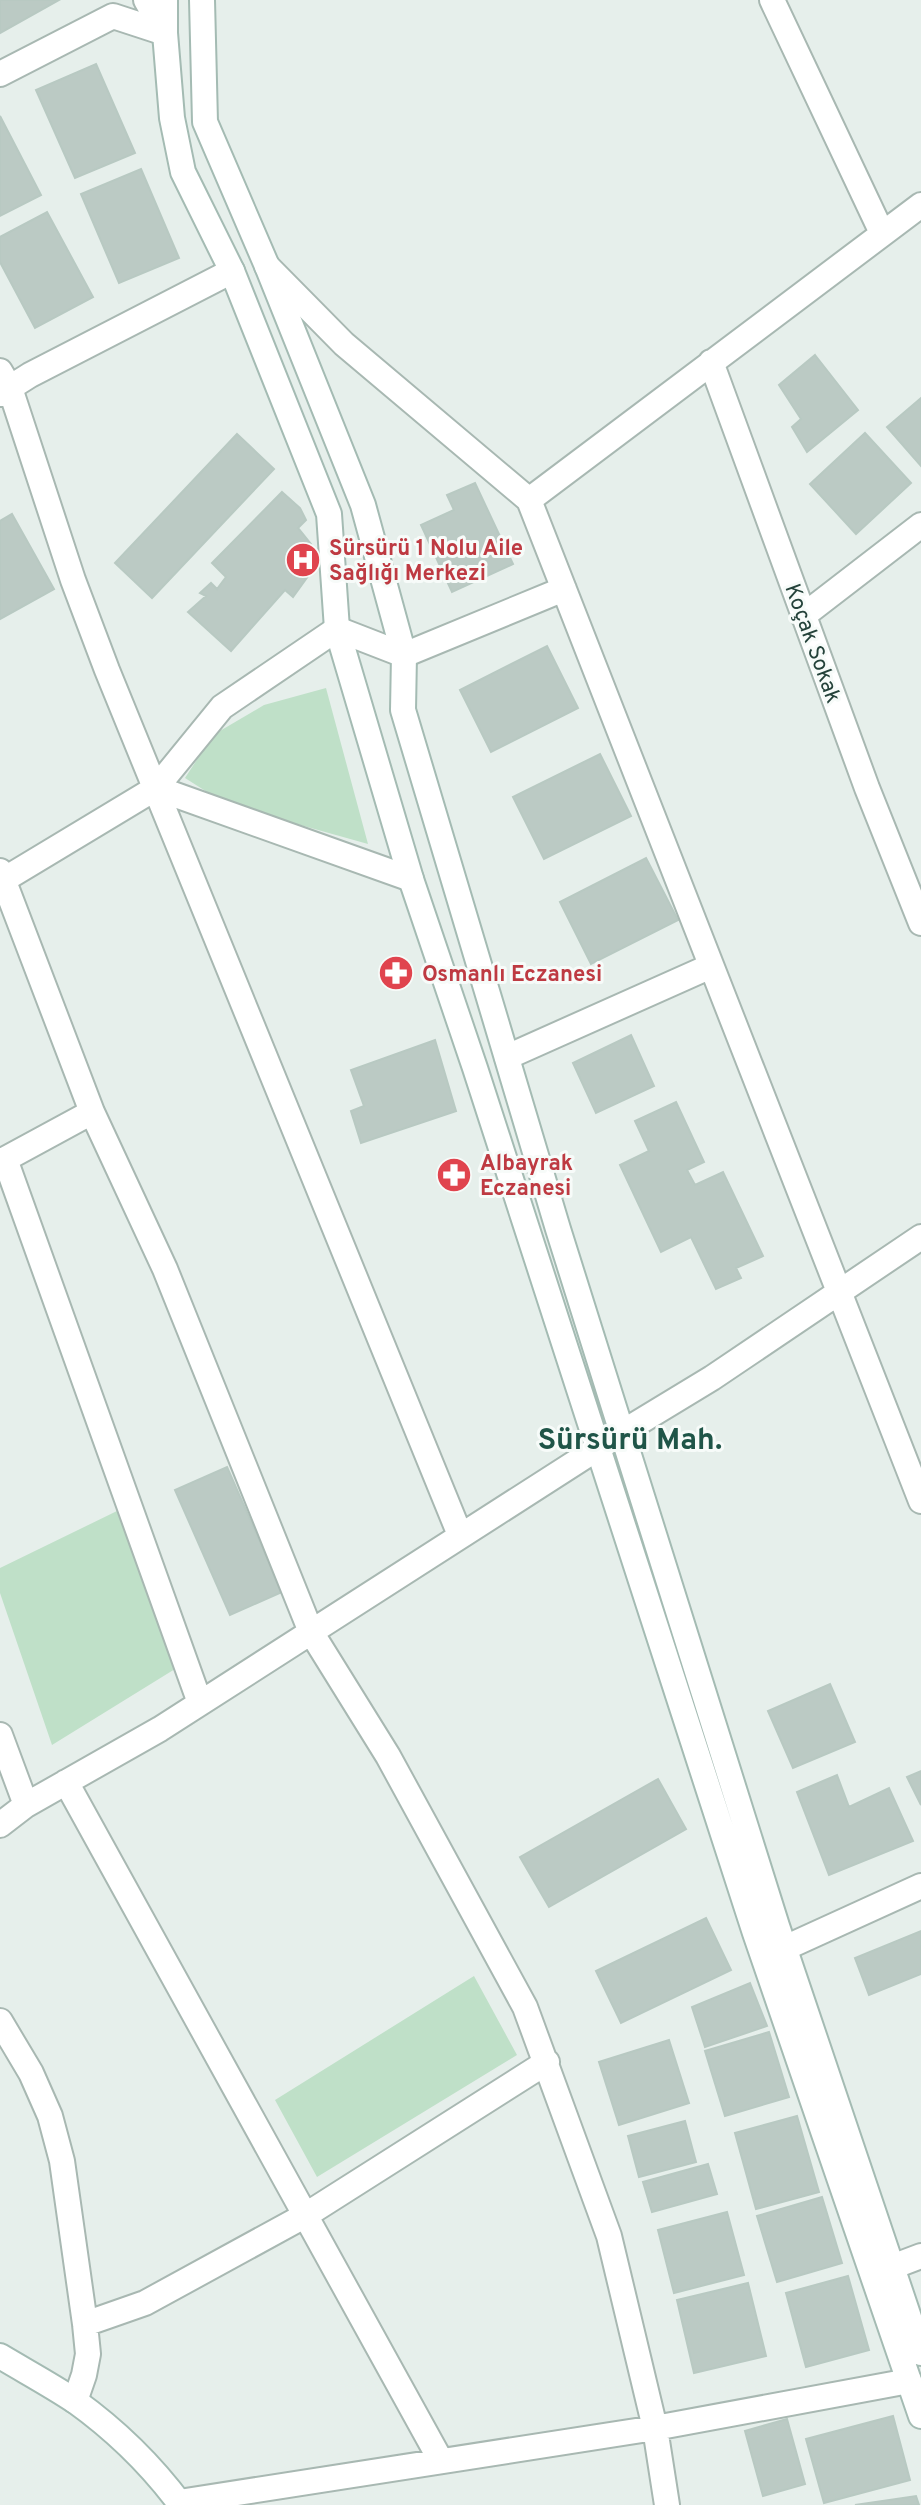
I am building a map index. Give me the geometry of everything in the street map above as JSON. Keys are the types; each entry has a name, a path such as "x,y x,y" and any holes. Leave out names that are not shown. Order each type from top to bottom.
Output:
{"street":[{"path":"146,0 165,33"},
{"path":"165,0 172,118 183,172 232,271 329,514 337,629 411,879 755,1933 921,2416"},
{"path":"202,0 205,122 363,505 404,655 403,710 558,1229 785,1948 921,2353"},
{"path":"772,0 882,233"},
{"path":"0,74 113,16 165,33"},
{"path":"529,500 921,205"},
{"path":"267,266 344,344 529,500 921,1501"},
{"path":"232,271 3,384 73,580 460,1535"},
{"name":"Koçak Sokak","path":"711,362 867,788 921,923"},
{"path":"803,616 921,525"},
{"path":"337,629 404,655 564,589"},
{"path":"337,629 222,707 156,788 1,877 92,1112 165,1269 311,1632 388,1756 525,2007 609,2236 655,2428 667,2505"},
{"path":"156,788 411,879"},
{"path":"507,1057 711,966"},
{"path":"92,1112 2,1160 200,1703"},
{"path":"0,1825 26,1805 200,1703 460,1535 712,1378 921,1237"},
{"path":"0,1735 26,1805"},
{"path":"66,1782 441,2461"},
{"path":"785,1948 921,1886"},
{"path":"0,2021 31,2073 50,2116 62,2161 88,2354 75,2401"},
{"path":"85,2324 145,2303 306,2215 547,2062"},
{"path":"892,2267 921,2256"},
{"path":"0,2356 75,2401 113,2432 180,2504 655,2428 909,2381"}],"green space":[{"path":"326,688 368,844 226,804 185,778 213,735 264,705"},
{"path":"117,1511 175,1669 52,1745 0,1593 0,1568"},
{"path":"474,1976 517,2055 317,2177 275,2100"}],"building":[{"path":"0,0 59,0 0,33"},
{"path":"96,64 135,153 75,178 36,90"},
{"path":"0,116 41,195 0,216"},
{"path":"141,169 179,258 119,283 81,194"},
{"path":"47,212 93,297 35,328 0,262 0,237"},
{"path":"815,355 858,410 807,452 792,427 801,419 779,385"},
{"path":"921,398 921,466 887,427"},
{"path":"865,433 911,483 856,534 810,484"},
{"path":"237,434 274,469 152,598 115,563"},
{"path":"475,483 513,564 452,592 421,525 454,510 447,495"},
{"path":"282,492 300,508 306,520 298,528 311,544 305,549 319,561 293,597 285,590 231,651 188,612 206,596 200,593 211,583 217,589 226,577 212,563"},
{"path":"12,514 54,589 0,619 0,521"},
{"path":"547,646 578,708 491,752 460,690"},
{"path":"600,754 631,816 544,859 513,797"},
{"path":"646,858 678,920 591,964 560,902"},
{"path":"631,1035 654,1086 596,1113 573,1063"},
{"path":"435,1040 456,1111 361,1143 351,1111 364,1106 351,1070"},
{"path":"676,1102 704,1162 687,1170 695,1185 723,1172 763,1256 736,1268 741,1278 716,1289 691,1237 661,1252 620,1165 649,1151 635,1121"},
{"path":"227,1467 282,1592 230,1615 175,1490"},
{"path":"830,1684 855,1742 793,1768 768,1711"},
{"path":"921,1771 921,1805 907,1777"},
{"path":"837,1775 849,1807 889,1788 913,1841 829,1875 797,1792"},
{"path":"658,1779 686,1829 549,1907 520,1857"},
{"path":"706,1918 731,1970 621,2023 596,1971"},
{"path":"921,1931 921,1974 869,1995 855,1958"},
{"path":"750,1983 767,2026 705,2047 692,2007"},
{"path":"769,2032 789,2097 725,2116 705,2051"},
{"path":"669,2040 689,2103 619,2125 599,2062"},
{"path":"797,2116 819,2192 756,2209 735,2133"},
{"path":"685,2121 696,2162 639,2177 628,2136"},
{"path":"708,2164 717,2194 652,2212 643,2182"},
{"path":"822,2197 842,2263 777,2282 757,2216"},
{"path":"727,2212 744,2275 674,2293 658,2230"},
{"path":"848,2276 869,2350 806,2367 786,2293"},
{"path":"748,2283 766,2356 694,2373 677,2300"},
{"path":"893,2416 910,2480 824,2503 806,2439"},
{"path":"787,2419 805,2484 763,2496 745,2431"},
{"path":"916,2496 919,2505 855,2505"}],"place":[{"name":"Sürsürü 1 Nolu Aile Sağlığı Merkezi","path":"303,560"},
{"name":"Osmanlı Eczanesi","path":"396,973"},
{"name":"Albayrak Eczanesi","path":"454,1175"}],"district":[{"name":"Sürsürü Mah.","path":"630,1439"}]}
